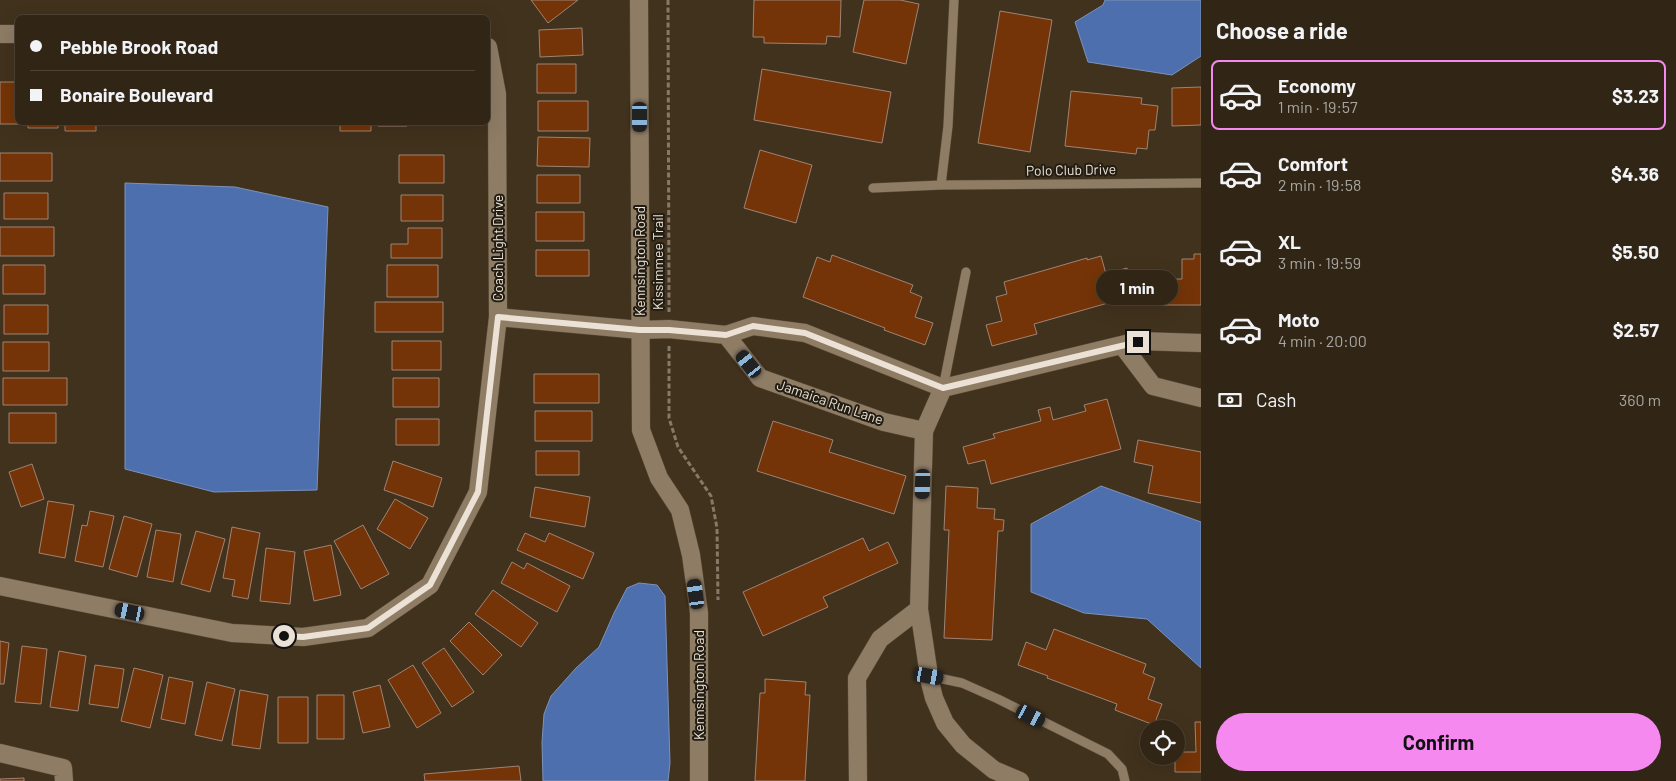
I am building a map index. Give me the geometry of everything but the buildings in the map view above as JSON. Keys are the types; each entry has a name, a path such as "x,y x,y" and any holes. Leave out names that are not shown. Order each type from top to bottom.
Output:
{"street":[{"name":"Kennsington Road","path":"639,0 641,430 659,478 680,510 691,555 699,613 699,781"},
{"path":"0,34 15,34"},
{"name":"Coach Light Drive","path":"0,586 232,633 303,637 368,628 430,585 478,492 498,317 497,94 490,57"},
{"path":"498,317 640,330 669,330 726,335 753,326 805,333 943,388 1138,342 1201,343"},
{"name":"Jamaica Run Lane","path":"726,335 760,378 884,422 924,431"},
{"path":"1122,345 1153,386 1201,398"},
{"path":"943,388 924,431 919,609 929,676 934,698 945,723 963,745 994,770 1020,781"},
{"path":"858,781 857,678 880,639 919,609"},
{"path":"0,753 63,768 64,781"}],"lane":[{"path":"941,185 948,126 954,0"},
{"name":"Polo Club Drive","path":"873,188 941,185 1201,183"},
{"path":"943,388 966,272"},
{"path":"929,676 962,683 1108,754 1122,769 1125,781"}],"path":[{"name":"Kissimmee Trail","path":"668,0 669,418 678,447 711,496 717,528 718,606"}],"water":[{"path":"1105,0 1201,0 1201,56 1172,75 1088,62 1075,22 1103,5"},
{"path":"125,183 235,187 328,207 317,490 214,492 125,469"},
{"path":"1101,486 1201,522 1201,668 1147,619 1084,613 1031,592 1031,524"},
{"path":"639,583 657,585 665,596 670,763 668,781 543,781 542,742 544,714 551,696 576,668 599,647 627,588"}],"route":[{"path":"284,636 303,637 368,628 430,585 478,492 498,317 640,330 669,330 726,335 753,326 805,333 943,388 1138,342"}]}
